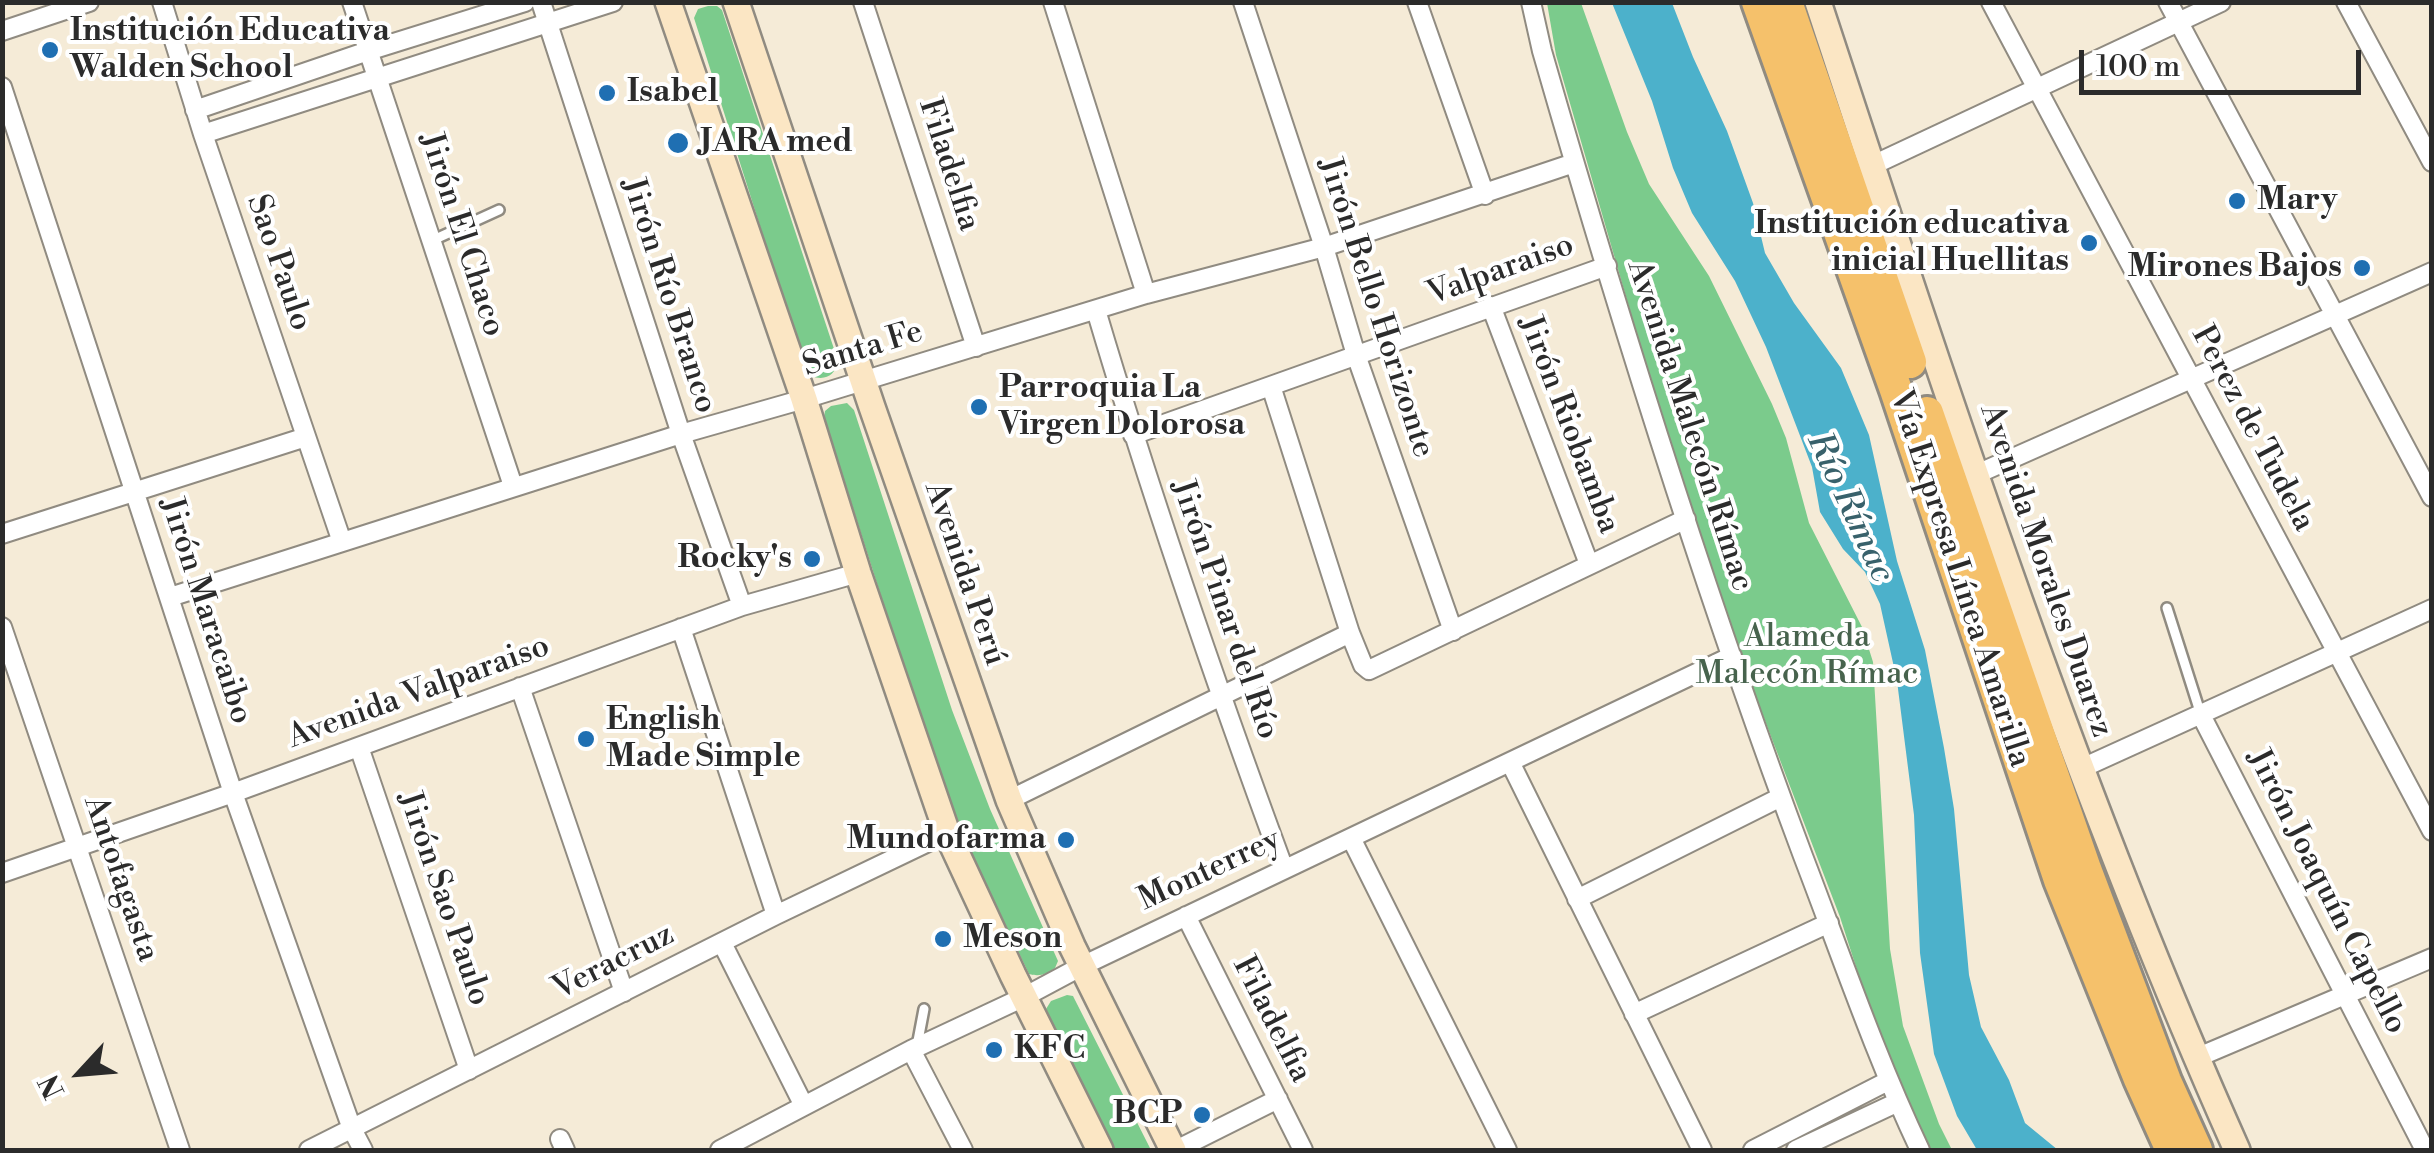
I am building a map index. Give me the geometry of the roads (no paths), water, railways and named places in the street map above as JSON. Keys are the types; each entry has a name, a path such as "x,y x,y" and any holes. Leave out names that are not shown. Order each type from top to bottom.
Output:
{"highway":[{"path":"1736,2 1841,292 1896,390"},
{"name":"Vía Expresa Línea Amarilla","path":"1758,2 1896,390 2060,880 2172,1150"},
{"name":"Vía Expresa Línea Amarilla","path":"1786,2 2085,870 2164,1082 2196,1150"}],"main road":[{"path":"668,2 947,833 1100,1150"},
{"name":"Avenida Perú","path":"736,2 1009,800 1082,966 1174,1150"},
{"name":"Avenida Morales Duarez","path":"1818,2 2080,770 2237,1150"}],"street":[{"path":"2,31 89,2"},
{"name":"Sao Paulo","path":"162,2 342,542"},
{"name":"Jirón El Chaco","path":"352,2 513,486"},
{"path":"196,110 525,2"},
{"name":"Jirón Río Branco","path":"541,2 681,434 742,606"},
{"path":"203,134 613,2"},
{"name":"Filadelfia","path":"863,2 976,346"},
{"path":"1053,2 1146,294"},
{"name":"Jirón Bello Horizonte","path":"1243,2 1356,355 1453,632"},
{"path":"1417,2 1485,195"},
{"name":"Avenida Malecón Rímac","path":"1523,2 1542,51"},
{"name":"Avenida Malecón Rímac","path":"1532,2 1542,51 1644,394 1732,656 1888,1082 1920,1150"},
{"name":"Perez de Tudela","path":"1991,2 2432,832"},
{"path":"2168,2 2432,497"},
{"path":"1872,166 2221,2"},
{"path":"2346,2 2432,162"},
{"name":"Jirón Maracaibo","path":"2,86 233,793 352,1129 363,1150"},
{"name":"Santa Fe","path":"170,597 681,434 1146,294 1324,247 1574,163"},
{"name":"Valparaiso","path":"1133,435 1607,266"},
{"path":"1977,474 2432,272"},
{"name":"Jirón Riobamba","path":"1491,306 1589,564"},
{"name":"Jirón Pinar del Río","path":"1096,310 1133,435 1220,696 1284,869"},
{"path":"1270,386 1350,634 1369,670 1686,519"},
{"path":"2,534 306,438"},
{"name":"Avenida Valparaiso","path":"2,872 233,793 742,606 858,573"},
{"path":"2080,770 2432,609"},
{"name":"Antofagasta","path":"2,627 180,1150"},
{"path":"681,628 776,916"},
{"path":"1009,800 1350,634"},
{"name":"Monterrey","path":"720,1150 1082,966 1732,656"},
{"path":"520,688 624,992"},
{"name":"Jirón Joaquín Capello","path":"2200,714 2424,1150"},
{"name":"Jirón Sao Paulo","path":"360,747 469,1070"},
{"path":"1510,762 1702,1150"},
{"path":"1578,899 1781,797"},
{"name":"Veracruz","path":"309,1150 947,833"},
{"path":"1351,838 1506,1150"},
{"name":"Filadelfia","path":"1186,916 1303,1150"},
{"path":"1634,1014 1829,923"},
{"path":"722,943 804,1106"},
{"path":"2196,1058 2432,958"},
{"path":"914,1049 963,1150"},
{"path":"1753,1150 1888,1082"},
{"path":"1174,1150 1278,1099"},
{"path":"1796,1150 1898,1102"},
{"path":"754,1132 764,1150"}],"lane":[{"path":"431,240 499,210"},
{"path":"2168,608 2200,714"},
{"path":"914,1049 924,1009"}],"water":[{"name":"Río Rímac","path":"1612,3 1672,3 1727,131 1753,203 1765,253 1794,303 1841,368 1869,435 1897,561 1925,650 1944,748 1954,809 1969,975 1981,1027 2009,1080 2025,1123 2058,1150 1977,1150 1957,1116 1934,1054 1920,953 1914,815 1897,681 1880,604 1865,572 1843,549 1820,512 1812,467 1766,347 1735,281 1692,213"}],"place":[{"name":"Institución Educativa Walden School","path":"50,50"},
{"name":"Isabel","path":"607,93"},
{"name":"JARA med","path":"678,143"},
{"name":"Mary","path":"2237,201"},
{"name":"Institución educativa inicial Huellitas","path":"2089,243"},
{"name":"Mirones Bajos","path":"2362,268"},
{"name":"Parroquia La Virgen Dolorosa","path":"979,407"},
{"name":"Rocky's","path":"812,559"},
{"name":"English Made Simple","path":"586,739"},
{"name":"Mundofarma","path":"1066,840"},
{"name":"Meson","path":"943,939"},
{"name":"KFC","path":"994,1050"},
{"name":"BCP","path":"1202,1115"}],"park label":[{"name":"Alameda Malecón Rímac","path":"1807,656"}]}
